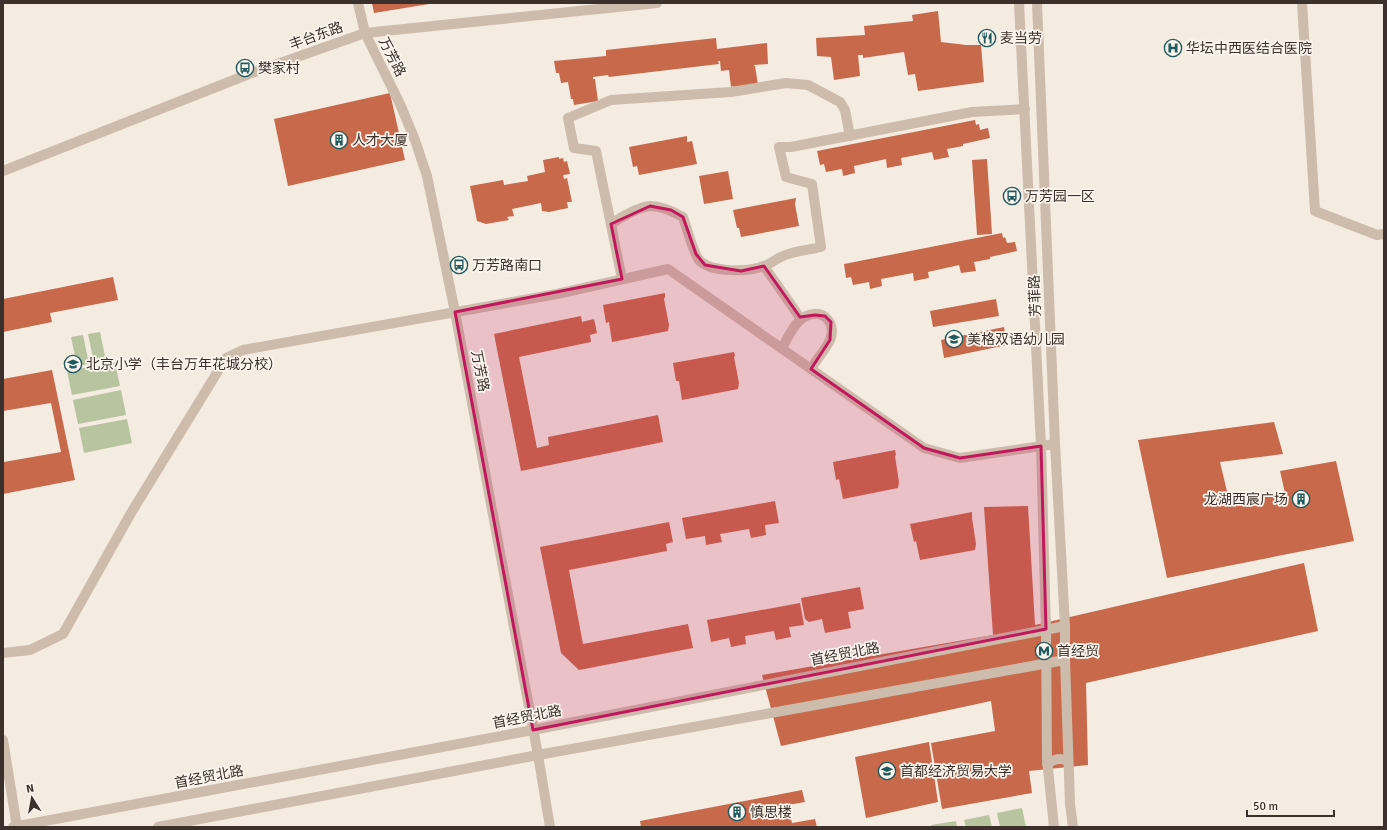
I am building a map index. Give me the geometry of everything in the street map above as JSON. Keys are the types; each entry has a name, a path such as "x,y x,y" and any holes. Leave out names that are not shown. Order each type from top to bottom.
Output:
{"street":[{"name":"万芳路","path":"358,3 365,33 400,104 421,158 426,176 455,312 538,755 550,827"},
{"name":"丰台东路","path":"3,171 249,74 365,33 657,3"},
{"name":"芳菲路","path":"1019,3 1041,446 1046,629 1045,663 1047,764 1054,827"},
{"name":"芳菲路","path":"1038,3 1055,444 1065,626 1064,660 1068,761 1070,804 1073,827"},
{"path":"1302,3 1315,211 1377,235 1384,234"},
{"path":"622,279 596,151 574,148 568,118 611,100 731,92 786,83 808,85 840,102 845,110 850,136"},
{"path":"611,224 628,213 650,206 671,210 683,217 696,254 705,265 741,271 764,266 783,256 821,247 812,184 786,177 779,147 791,147 972,112 1025,109"},
{"path":"764,266 801,319"},
{"path":"3,653 30,650 63,634 131,514 226,358 242,350 557,294 668,269 924,448 960,458 1055,444"},
{"path":"782,348 801,319 806,316 825,316 830,322 832,328 830,340 811,369"},
{"name":"首经贸北路","path":"16,827 533,730 1065,626"},
{"path":"158,827 538,755 1064,660"},
{"path":"3,740 16,827"},
{"path":"1047,764 1057,758 1068,761"}],"highlighted area":[{"path":"650,206 671,210 683,217 696,254 705,265 741,271 764,266 800,317 815,315 825,316 831,322 830,340 811,369 924,448 960,458 1041,446 1046,629 533,730 455,312 622,279 611,224"}],"green space":[{"path":"100,332 106,361 94,363 88,334"},
{"path":"83,335 89,364 77,366 71,337"},
{"path":"115,362 120,386 72,395 67,371"},
{"path":"121,390 126,415 78,424 73,400"},
{"path":"127,419 132,443 84,453 79,428"},
{"path":"1022,808 1026,827 1000,827 997,813"},
{"path":"989,815 992,827 966,827 964,820"},
{"path":"956,821 957,827 932,827 931,825"}],"building":[{"path":"372,3 429,3 429,4 374,13"},
{"path":"938,11 941,42 981,45 984,82 918,91 915,74 908,75 904,52 863,58 863,55 858,55 860,76 834,80 831,57 817,56 816,38 865,35 864,26 913,21 912,15"},
{"path":"716,38 717,49 767,43 768,64 754,65 758,85 734,88 733,86 731,87 729,70 721,71 720,61 718,61 719,64 609,77 608,75 593,77 593,79 595,79 598,101 574,105 573,99 571,99 568,82 561,83 559,73 556,73 554,61 606,56 606,50"},
{"name":"人才大厦","path":"390,93 405,160 288,186 274,119"},
{"path":"975,120 976,125 979,124 980,130 988,128 990,138 947,149 949,157 934,160 932,152 901,158 902,165 887,168 886,159 854,166 855,173 843,176 842,169 826,172 824,164 820,165 817,151"},
{"path":"687,136 687,142 692,141 697,164 639,175 637,166 633,167 629,147"},
{"path":"559,157 559,159 563,158 564,162 567,161 570,174 563,175 564,179 567,178 572,202 567,202 568,208 549,212 542,211 541,203 512,209 514,216 507,217 509,220 486,224 477,221 470,186 503,180 504,185 528,181 527,176 545,172 543,160"},
{"path":"987,159 992,234 977,235 972,160"},
{"path":"728,171 733,199 704,204 699,176"},
{"path":"796,198 795,204 799,226 741,237 739,228 737,228 733,210"},
{"path":"1002,233 1003,238 1005,237 1007,243 1015,242 1017,251 974,262 976,271 961,273 959,265 928,272 929,278 914,281 913,273 881,279 882,286 870,289 869,282 853,285 851,277 846,278 844,264"},
{"path":"113,277 118,300 50,313 52,322 3,332 3,299"},
{"path":"665,293 664,299 669,325 668,331 612,342 609,322 606,323 603,305"},
{"path":"996,299 999,316 933,327 930,311"},
{"path":"581,316 582,322 594,319 597,333 590,335 591,342 519,357 537,448 549,445 548,437 658,415 663,442 521,471 494,334"},
{"path":"1004,327 1007,345 944,358 941,340"},
{"path":"734,352 739,383 738,389 682,400 679,381 676,381 673,363"},
{"path":"52,370 75,480 3,494 4,462 61,452 51,403 3,411 3,379"},
{"name":"龙湖西宸广场","path":"1274,422 1283,454 1220,462 1230,504 1285,493 1280,471 1336,461 1354,541 1167,578 1138,440"},
{"path":"895,450 899,482 898,488 843,499 839,479 836,480 833,462"},
{"path":"775,501 779,523 765,525 766,535 751,538 749,529 720,534 722,542 706,545 705,536 686,539 682,518"},
{"path":"1028,506 1035,625 1304,563 1318,631 1086,683 1088,765 1029,771 1032,793 942,809 931,743 995,731 991,701 781,746 762,675 993,635 984,507"},
{"path":"972,512 976,544 975,550 920,560 916,541 914,542 910,524"},
{"path":"669,522 673,542 666,544 667,551 569,570 583,644 688,624 693,648 579,670 561,653 540,547"},
{"path":"860,587 864,609 848,612 851,628 825,633 822,619 809,622 805,619 801,598"},
{"path":"800,603 804,625 789,627 791,637 776,640 774,631 745,636 746,644 731,647 729,638 711,642 707,620"},
{"path":"929,742 938,802 866,818 855,757"},
{"name":"慎思楼","path":"802,790 805,802 788,805 792,823 815,819 817,827 641,827 640,821"}],"place":[{"name":"麦当劳","path":"987,38"},
{"name":"华坛中西医结合医院","path":"1173,48"},
{"name":"樊家村","path":"245,68"},
{"name":"人才大厦","path":"339,140"},
{"name":"万芳园一区","path":"1012,196"},
{"name":"万芳路南口","path":"459,265"},
{"name":"美格双语幼儿园","path":"954,339"},
{"name":"北京小学（丰台万年花城分校）","path":"73,364"},
{"name":"龙湖西宸广场","path":"1301,499"},
{"name":"首经贸","path":"1044,651"},
{"name":"首都经济贸易大学","path":"887,771"},
{"name":"慎思楼","path":"737,812"}]}
